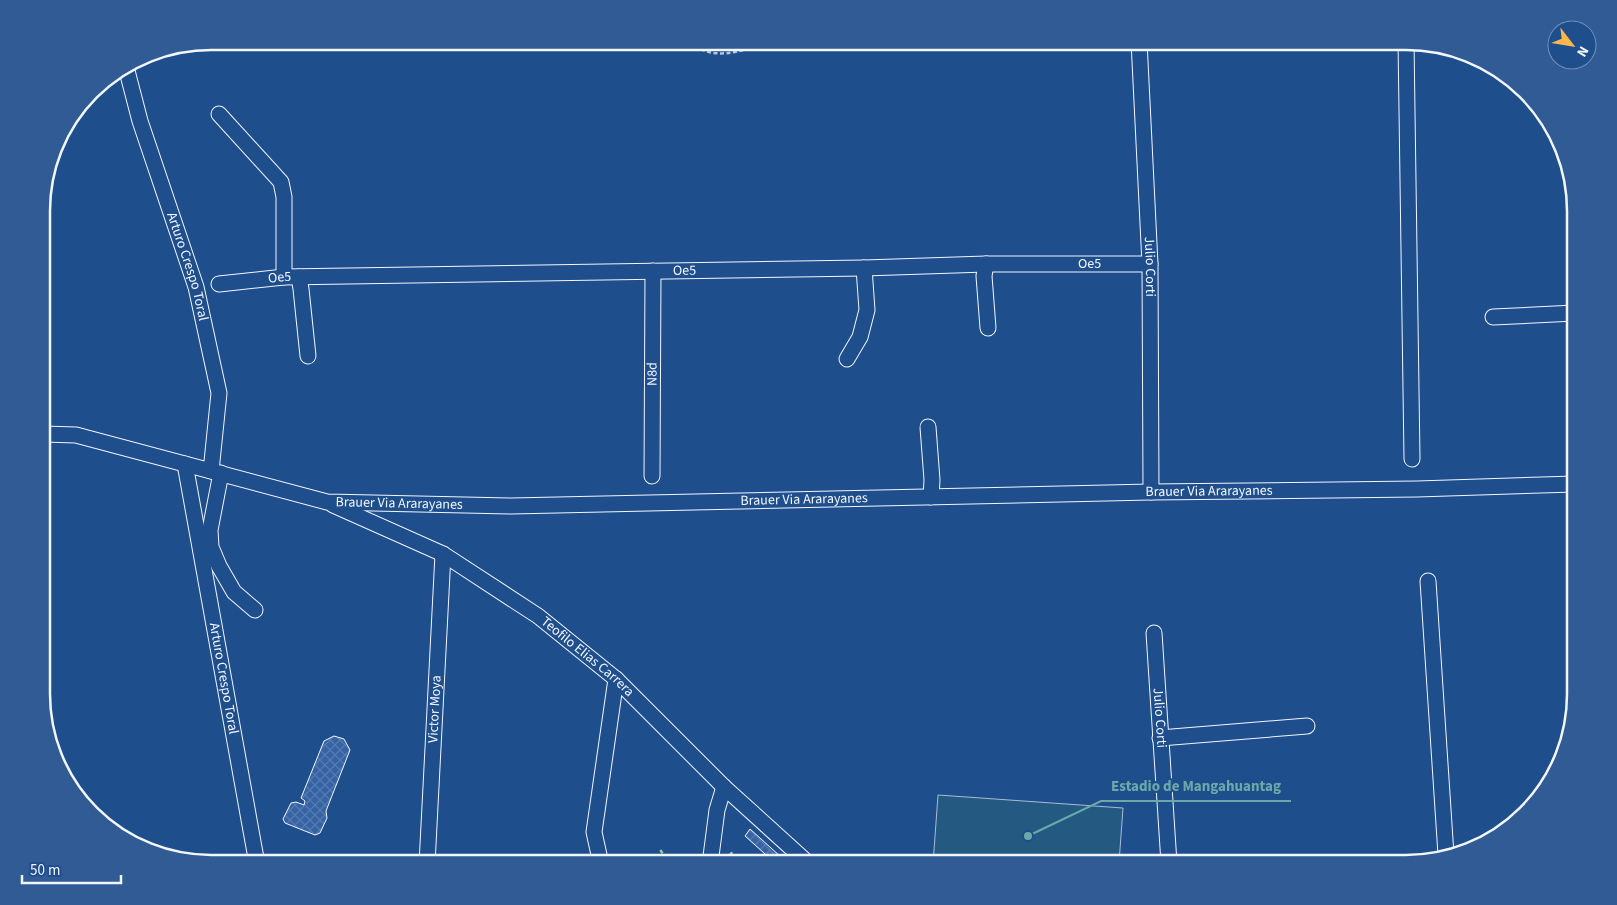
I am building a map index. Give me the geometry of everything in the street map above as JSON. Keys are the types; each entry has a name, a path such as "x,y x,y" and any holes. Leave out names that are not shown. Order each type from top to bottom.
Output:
{"street":[{"name":"Julio Corti","path":"1139,50 1150,264 1151,492"},
{"path":"1406,50 1412,459"},
{"name":"Arturo Crespo Toral","path":"128,73 140,121 196,287 219,393 216,472 210,530 211,547 219,566 234,592 254,610"},
{"path":"219,114 281,182 291,277 301,289 308,356"},
{"name":"Oe5","path":"219,284 291,277 864,268 986,264 1150,264"},
{"path":"986,264 984,276 988,328"},
{"path":"847,359 860,337 867,310 864,268"},
{"name":"N8d","path":"652,476 653,271"},
{"path":"1493,317 1567,313"},
{"path":"928,427 932,480 931,497"},
{"name":"Brauer Via Ararayanes","path":"50,434 76,435 327,502 511,506 1151,492 1416,489 1567,484"},
{"name":"Arturo Crespo Toral","path":"185,464 255,855"},
{"name":"Teofilo Elias Carrera","path":"327,502 443,554 538,616 616,679 724,787 799,855"},
{"name":"Victor Moya","path":"427,855 443,554"},
{"path":"1428,581 1446,850"},
{"name":"Julio Corti","path":"1154,633 1168,855"},
{"path":"599,855 594,832 616,679"},
{"path":"1160,738 1307,726"},
{"path":"711,855 717,810 724,787"}],"path":[{"path":"706,50 720,53 742,50"}],"shaded area":[{"path":"938,795 1123,808 1120,855 934,855"}],"building":[{"path":"334,736 344,739 350,750 326,811 327,818 320,833 315,835 285,823 283,819 291,803 296,802 304,805 305,801 301,798 324,741"},
{"path":"750,829 779,855 764,855 745,836"}],"hedge":[{"path":"658,855 665,849"}],"place":[{"name":"Estadio de Mangahuantag","path":"1028,836"}]}
